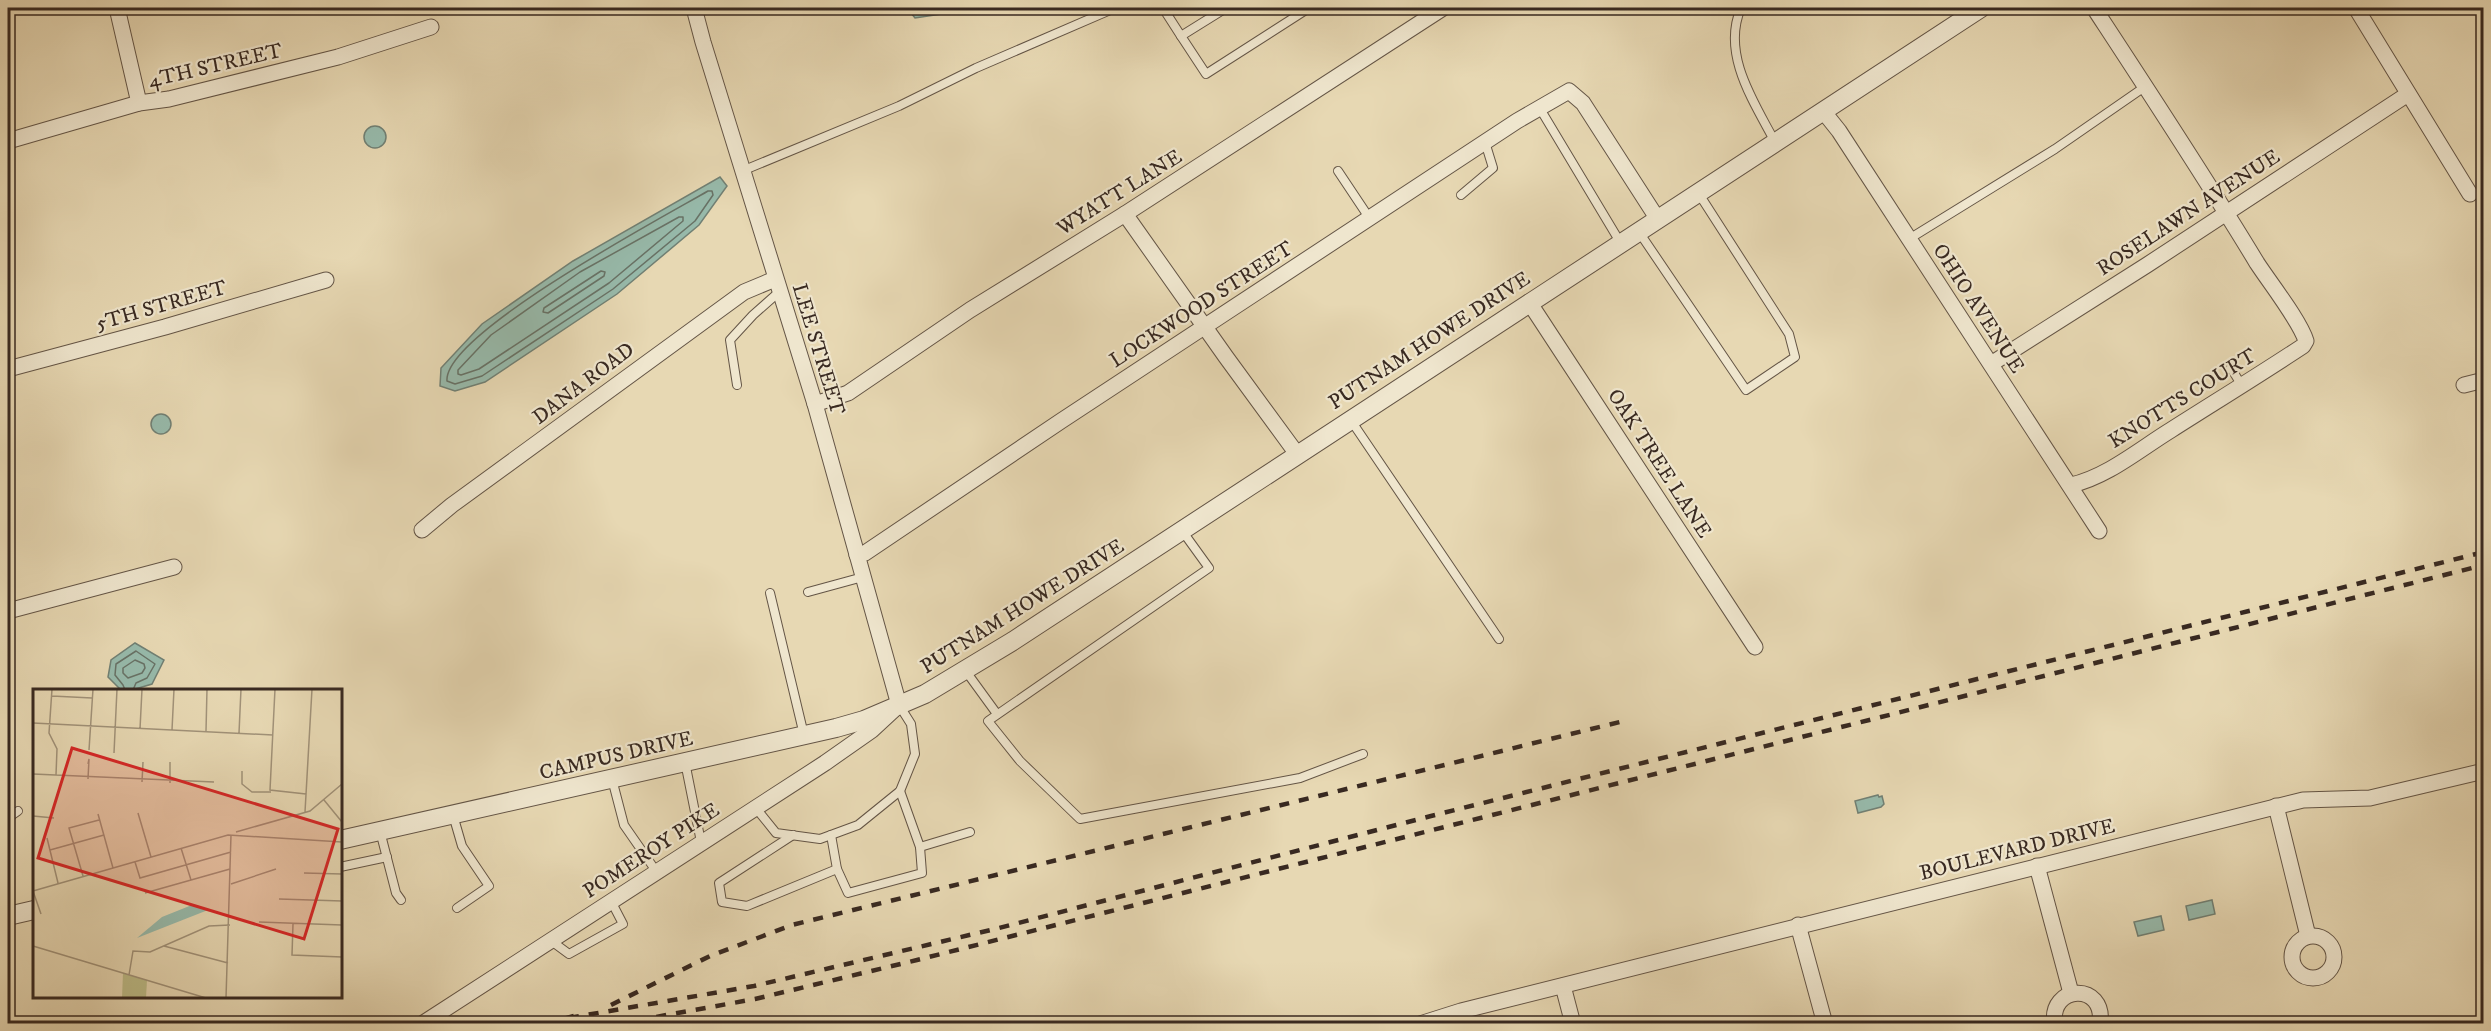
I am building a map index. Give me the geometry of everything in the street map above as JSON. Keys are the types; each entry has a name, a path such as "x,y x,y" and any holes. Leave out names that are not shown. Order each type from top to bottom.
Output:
{"street":[{"path":"117,8 139,103"},
{"name":"LEE STREET","path":"694,8 777,286 815,404 899,705"},
{"name":"WYATT LANE","path":"815,404 848,393 970,310 1125,214 1443,8"},
{"name":"PUTNAM HOWE DRIVE","path":"899,705 925,694 965,670 1981,8"},
{"path":"2094,8 2227,213"},
{"path":"2356,8 2470,194"},
{"name":"4TH STREET","path":"8,141 139,103 169,99 338,57 431,27"},
{"name":"LOCKWOOD STREET","path":"857,555 865,553 1485,142 1539,107 1569,91 1583,103 1657,218"},
{"name":"ROSELAWN AVENUE","path":"1990,364 2408,94"},
{"name":"OHIO AVENUE","path":"1823,111 1839,131 2099,531"},
{"name":"KNOTTS COURT","path":"2071,485 2084,483 2128,458 2303,346 2306,341 2227,213"},
{"path":"1125,214 1298,454"},
{"name":"5TH STREET","path":"8,369 165,327 326,280"},
{"name":"DANA ROAD","path":"422,530 452,505 744,292 777,286"},
{"name":"OAK TREE LANE","path":"1529,302 1755,647"},
{"path":"2464,385 2484,380"},
{"path":"8,611 174,567"},
{"name":"CAMPUS DRIVE","path":"342,840 804,735 864,720 899,705"},
{"name":"POMEROY PIKE","path":"422,1023 862,738 899,705"},
{"name":"BOULEVARD DRIVE","path":"1420,1023 2276,806 2303,800 2370,798 2484,771"},
{"path":"2276,806 2308,936"},
{"path":"2037,866 2072,993"},
{"path":"8,916 33,910"},
{"path":"1798,926 1825,1023"},
{"path":"1563,986 1574,1023"},
{"path":"2055,1023 2056,1007 2062,998 2072,993 2090,996 2097,1003 2101,1013 2100,1023"}],"lane":[{"path":"742,171 899,106 976,68 1115,8"},
{"path":"1163,8 1206,74 1310,8"},
{"path":"1181,36 1226,8"},
{"path":"1741,8 1735,26 1734,44 1737,59 1743,79 1775,142"},
{"path":"1909,239 2047,153 2146,86"},
{"path":"1539,107 1621,242"},
{"path":"1461,195 1493,168 1485,142"},
{"path":"1338,171 1370,219"},
{"path":"1638,231 1746,390 1796,357 1789,334 1697,192"},
{"path":"737,385 730,340 777,286"},
{"path":"2231,368 2242,386"},
{"path":"1350,419 1499,639"},
{"path":"1182,530 1209,568 988,721 1020,761 1080,819 1300,778 1363,754"},
{"path":"808,592 863,578"},
{"path":"770,593 804,735"},
{"path":"965,670 997,714"},
{"path":"755,807 776,833 820,838 858,825 900,791 915,754 911,724 899,705"},
{"path":"685,762 701,842"},
{"path":"612,778 624,825 656,871"},
{"path":"831,835 837,869 848,893 922,873 920,846 900,791"},
{"path":"8,818 18,811"},
{"path":"453,815 462,846 489,886 457,908"},
{"path":"380,831 396,893 401,900"},
{"path":"920,846 970,832"},
{"path":"793,835 719,883 722,903 747,906 837,869"},
{"path":"342,867 387,857"},
{"path":"550,940 569,954 623,924 611,901"}],"water":[{"path":"907,8 982,8 915,18"},
{"path":"375,126 383,129 386,137 383,145 375,148 367,145 364,137 367,129"},
{"path":"720,177 727,186 699,225 617,294 485,382 455,391 440,386 441,368 482,324 573,261"},
{"path":"161,414 168,417 171,424 168,431 161,434 154,431 151,424 154,417"},
{"path":"135,643 164,660 152,684 135,689 120,689 108,677 111,660"},
{"path":"1882,796 1884,804 1881,807 1858,813 1855,801"},
{"path":"2212,900 2215,914 2189,920 2186,906"},
{"path":"2161,916 2164,930 2138,936 2134,922"}],"railway":[{"path":"569,1018 754,986 999,928 1431,816 2484,552"},
{"path":"617,1024 755,999 917,960 2484,565"},
{"path":"611,1005 710,956 792,925 1628,720"},
{"path":"545,1024 577,1015"}]}
